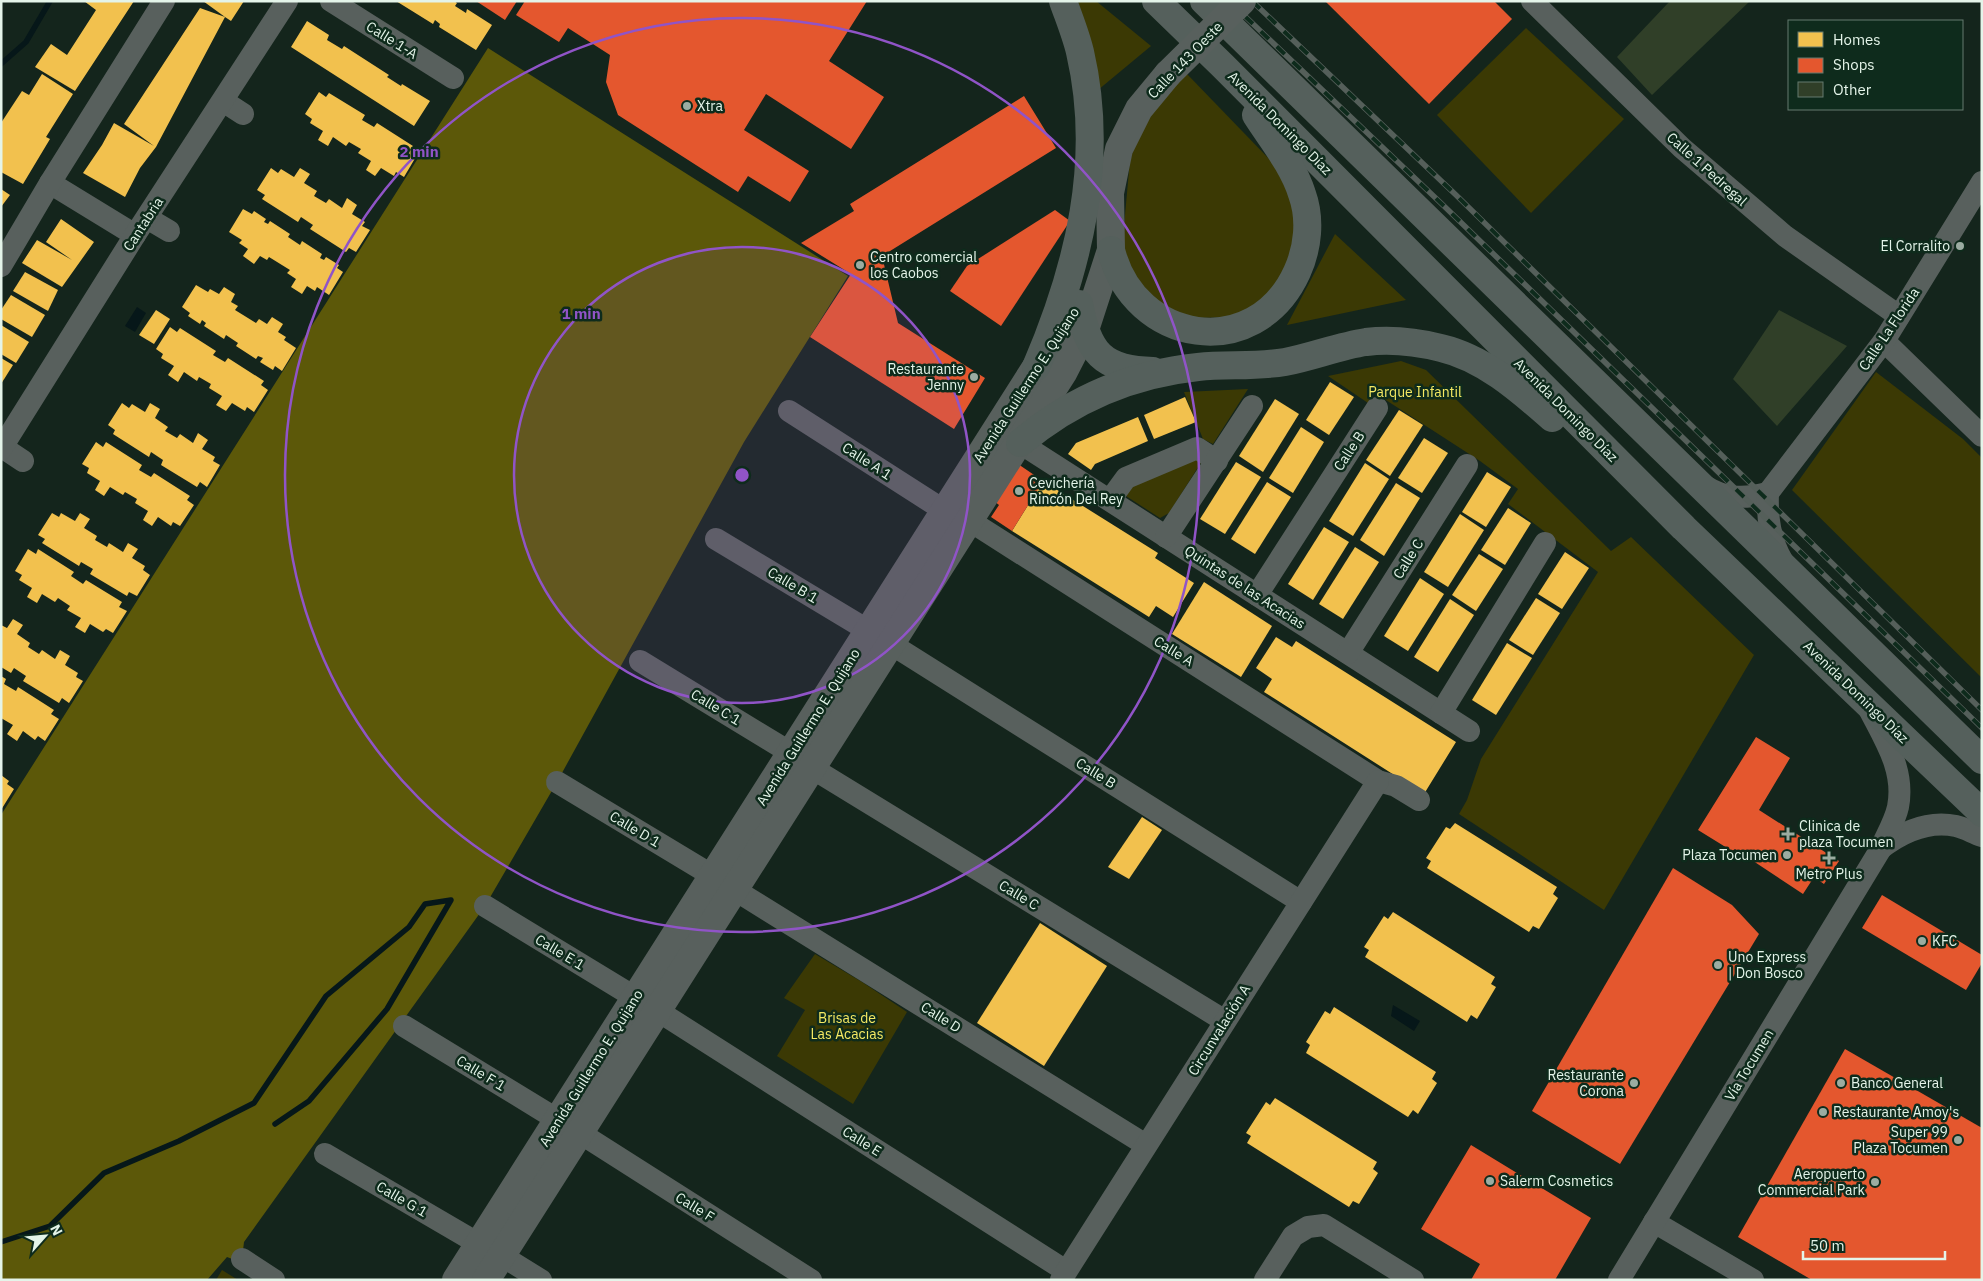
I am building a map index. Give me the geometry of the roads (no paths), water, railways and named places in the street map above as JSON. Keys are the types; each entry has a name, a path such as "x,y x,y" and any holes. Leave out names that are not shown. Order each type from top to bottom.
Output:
{"main road":[{"path":"1036,367 1072,272 1084,214 1089,164 1088,93 1080,51 1063,1"},
{"name":"Avenida Domingo Díaz","path":"1156,1 1684,528 1808,644 1865,702 1982,813"},
{"path":"1204,1 1982,760"},
{"path":"1110,244 1115,268 1139,303 1174,325 1204,332 1233,329 1257,320 1277,302 1293,280 1304,253 1306,238 1306,213 1303,195 1291,170 1223,66"},
{"path":"1079,304 1085,330 1098,354 1109,362 1142,371 1252,366 1283,362 1365,342 1382,341 1424,344 1459,353 1488,368 1532,401 1624,481 1684,528"},
{"path":"1020,443 1037,428 1085,399 1121,383 1164,371"}],"street":[{"path":"1,266 50,183 164,1"},
{"name":"Cantabria","path":"2,448 141,226 287,1"},
{"name":"Calle 1-A","path":"330,1 453,78"},
{"name":"Calle 143 Oeste","path":"1110,244 1110,193 1120,149 1139,109 1168,74 1242,1"},
{"name":"Calle 1 Pedregal","path":"1532,1 1682,148 1785,236 1899,316"},
{"path":"223,101 243,114"},
{"name":"Calle La Florida","path":"1768,493 1884,342 1982,182"},
{"path":"50,183 141,226 168,232"},
{"name":"Avenida Guillermo E. Quijano","path":"895,615 945,511 1036,367 1061,335 1079,304 1099,250 1110,244"},
{"name":"Avenida Guillermo E. Quijano","path":"456,1280 490,1250 895,615 970,521 1020,443 1063,373 1085,330 1110,244"},
{"path":"1884,342 1982,436"},
{"path":"1166,537 1252,406"},
{"name":"Calle B","path":"1257,595 1377,408"},
{"name":"Calle A 1","path":"789,411 945,511"},
{"name":"Quintas de las Acacias","path":"1020,443 1469,731"},
{"path":"2,448 22,461"},
{"path":"1110,500 1126,478 1197,448 1217,461"},
{"name":"Calle C","path":"1348,653 1467,465"},
{"path":"1700,483 1715,493 1732,498 1750,498 1768,493 1767,513 1770,533 1777,552 1787,569"},
{"name":"Calle A","path":"970,521 1378,781 1396,786 1419,800"},
{"name":"Calle B 1","path":"716,539 880,638"},
{"path":"1441,713 1545,543"},
{"name":"Calle B","path":"880,638 1301,902"},
{"name":"Calle C 1","path":"640,661 802,761"},
{"path":"1865,702 1893,756 1900,780 1898,808 1880,850"},
{"name":"Calle C","path":"802,761 1225,1021"},
{"name":"Circunvalación A","path":"1063,1275 1378,781"},
{"name":"Calle D 1","path":"556,782 724,883"},
{"path":"1880,850 1895,837 1923,826 1937,824 1957,826 1982,836"},
{"name":"Vía Tocumen","path":"1619,1280 1880,850"},
{"name":"Calle D","path":"724,883 1146,1145"},
{"name":"Calle E 1","path":"484,906 647,1005"},
{"name":"Calle E","path":"647,1005 1063,1275"},
{"name":"Calle F 1","path":"404,1026 569,1127"},
{"name":"Calle F","path":"569,1127 811,1280"},
{"name":"Calle G 1","path":"325,1154 541,1280"},
{"path":"1654,1222 1752,1280"},
{"path":"1265,1280 1293,1236 1308,1227 1324,1226 1413,1280"},
{"name":"Avenida Guillermo E. Quijano","path":"486,1280 490,1250"},
{"path":"242,1259 274,1280"}],"waterway":[{"path":"1,64 26,42 50,1"},
{"path":"1,1242 50,1226 104,1173 179,1141 254,1103 326,996 409,927 425,904 451,900 387,1009 309,1101 275,1124"}],"railway":[{"path":"1229,1 1444,206 1982,728"},
{"path":"1252,1 1456,195 1982,710"}],"place":[{"name":"Xtra","path":"687,106"},
{"name":"El Corralito","path":"1960,246"},
{"name":"Centro comercial los Caobos","path":"860,265"},
{"name":"Restaurante Jenny","path":"974,377"},
{"name":"Cevichería Rincón Del Rey","path":"1019,491"},
{"name":"Clinica de plaza Tocumen","path":"1788,834"},
{"name":"Plaza Tocumen","path":"1787,855"},
{"name":"Metro Plus","path":"1829,858"},
{"name":"KFC","path":"1922,941"},
{"name":"Uno Express | Don Bosco","path":"1718,965"},
{"name":"Restaurante Corona","path":"1634,1083"},
{"name":"Banco General","path":"1841,1083"},
{"name":"Restaurante Amoy's","path":"1823,1112"},
{"name":"Super 99 Plaza Tocumen","path":"1958,1140"},
{"name":"Salerm Cosmetics","path":"1490,1181"},
{"name":"Aeropuerto Commercial Park","path":"1875,1182"}],"park label":[{"name":"Parque Infantil","path":"1415,392"},
{"name":"Brisas de Las Acacias","path":"847,1026"}]}
